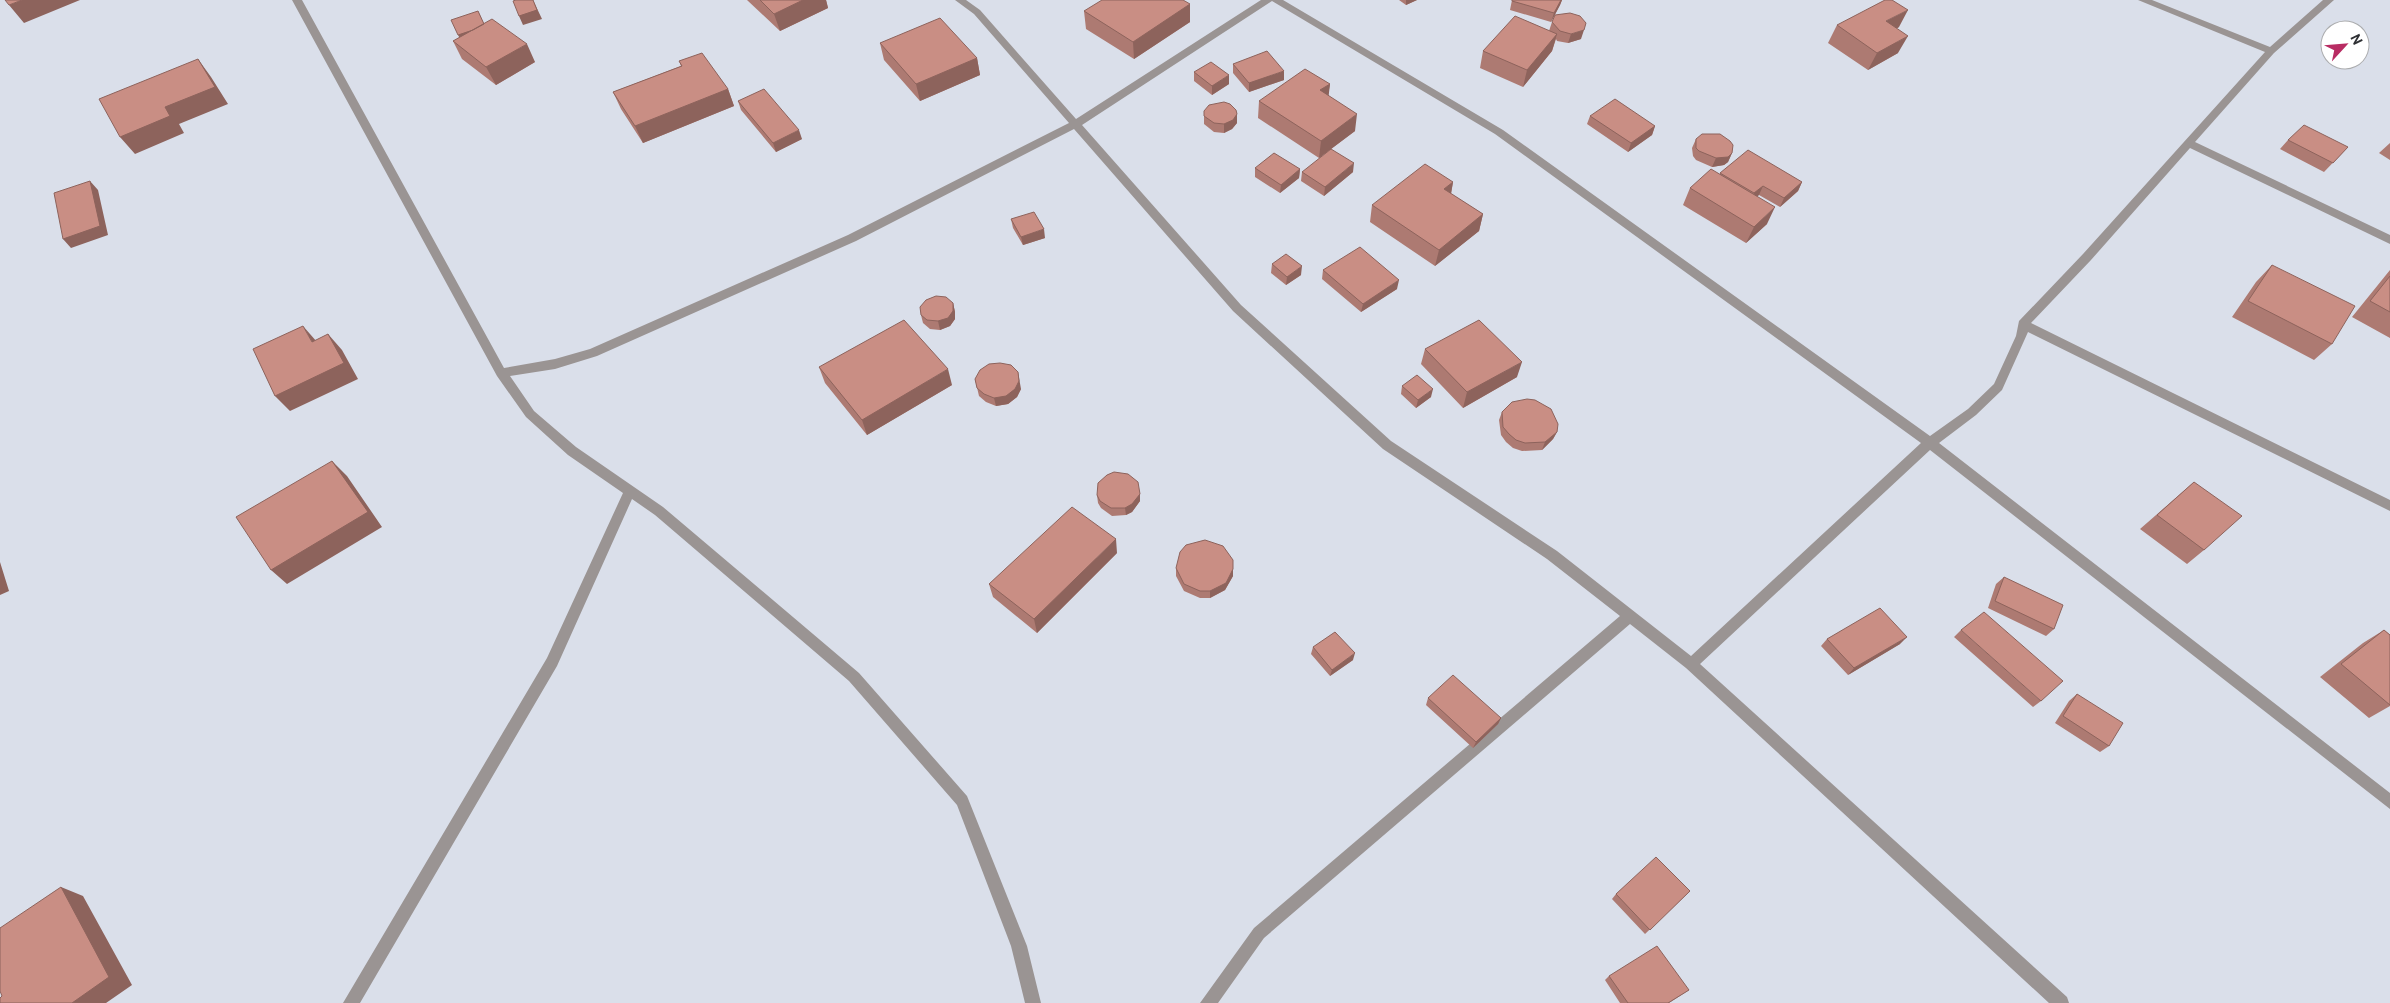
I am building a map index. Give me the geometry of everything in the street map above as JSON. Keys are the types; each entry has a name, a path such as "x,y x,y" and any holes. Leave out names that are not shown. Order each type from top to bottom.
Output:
{"street":[{"path":"297,0 501,373 530,414 572,451 659,511 854,677 962,801 1019,946 1034,1003"},
{"path":"960,0 977,12 1236,308 1387,445 1552,555 1691,664 2061,1003"},
{"path":"501,373 555,364 593,353 852,238 1074,125 1268,0"},
{"path":"1276,0 1499,132 1930,443 2390,802"},
{"path":"2143,0 2271,51"},
{"path":"1691,664 1930,443 1972,412 1998,387 2022,336 2022,324 2087,257 2271,51 2329,0"},
{"path":"2188,143 2390,240"},
{"path":"2022,324 2390,506"},
{"path":"351,1003 552,662 630,490"},
{"path":"1208,1003 1259,933 1630,616"}],"building":[{"path":"5,0 22,0 9,5"},
{"path":"533,0 537,10 519,16 513,1"},
{"path":"760,0 803,0 774,14"},
{"path":"1102,0 1183,0 1190,4 1133,42 1084,11"},
{"path":"1512,0 1561,0 1554,13"},
{"path":"1885,0 1892,0 1908,10 1886,21 1908,36 1877,53 1837,25"},
{"path":"478,11 484,24 458,35 451,20"},
{"path":"1570,13 1580,16 1586,23 1584,30 1571,34 1560,31 1552,22 1555,15"},
{"path":"1515,16 1557,34 1527,70 1483,51"},
{"path":"940,18 977,58 916,84 880,43"},
{"path":"492,19 527,44 486,67 453,41"},
{"path":"1267,51 1284,71 1249,83 1233,64"},
{"path":"702,53 728,89 635,126 613,92 682,66 679,61"},
{"path":"198,59 215,87 165,107 170,116 120,137 99,99"},
{"path":"1211,62 1229,75 1212,86 1194,72"},
{"path":"1305,69 1330,84 1320,90 1357,114 1321,141 1259,101"},
{"path":"764,89 799,130 773,143 738,101"},
{"path":"1615,99 1655,126 1631,143 1590,116"},
{"path":"1224,102 1230,104 1236,110 1237,114 1233,120 1224,124 1214,123 1204,116 1204,111 1209,105"},
{"path":"2304,125 2348,147 2333,163 2288,140"},
{"path":"1702,134 1720,134 1733,145 1732,153 1728,157 1716,158 1699,151 1696,148 1696,139"},
{"path":"1331,149 1354,163 1325,187 1302,172"},
{"path":"1748,150 1802,182 1784,198 1763,186 1754,193 1720,173"},
{"path":"1274,153 1300,169 1281,185 1255,168"},
{"path":"1425,164 1453,182 1444,189 1483,214 1439,250 1372,205"},
{"path":"1711,169 1775,207 1754,227 1690,188"},
{"path":"90,181 100,226 63,239 54,193"},
{"path":"1034,212 1044,229 1021,237 1011,219"},
{"path":"1360,247 1399,280 1363,304 1323,270"},
{"path":"1286,254 1302,266 1287,277 1272,264"},
{"path":"2272,265 2355,306 2332,344 2248,301"},
{"path":"2390,276 2390,312 2370,301"},
{"path":"936,296 946,297 953,303 953,311 948,318 938,321 927,320 921,315 920,307 926,300"},
{"path":"904,320 948,369 862,420 819,367"},
{"path":"1479,320 1522,362 1467,392 1425,349"},
{"path":"303,326 312,342 328,334 344,363 275,396 253,349"},
{"path":"989,364 1011,365 1018,372 1019,381 1015,389 1006,396 994,398 984,394 977,388 975,379 980,370"},
{"path":"1417,375 1433,389 1418,400 1402,386"},
{"path":"1527,399 1535,400 1551,409 1558,424 1557,432 1545,442 1525,443 1516,440 1503,427 1502,412 1512,402"},
{"path":"332,461 368,512 271,570 236,517"},
{"path":"1114,472 1128,474 1138,482 1140,494 1132,504 1125,508 1111,508 1100,501 1097,495 1098,483"},
{"path":"2194,482 2242,516 2204,550 2157,515"},
{"path":"1072,507 1116,539 1034,619 989,584"},
{"path":"1205,540 1223,546 1233,560 1233,569 1226,583 1210,591 1200,591 1184,584 1176,568 1180,552 1186,545"},
{"path":"2004,577 2063,605 2054,629 1995,601"},
{"path":"1880,608 1907,637 1854,668 1827,639"},
{"path":"1984,612 2063,681 2041,701 1961,630"},
{"path":"2384,630 2390,635 2390,705 2341,664"},
{"path":"1335,632 1355,653 1332,670 1313,647"},
{"path":"1453,675 1501,718 1476,742 1428,698"},
{"path":"2077,694 2123,723 2109,746 2063,716"},
{"path":"1656,857 1690,891 1650,930 1616,894"},
{"path":"61,887 109,977 72,1003 0,1003 2,996 0,991 0,928"},
{"path":"1657,946 1689,990 1668,1003 1628,1003 1609,976"}]}
